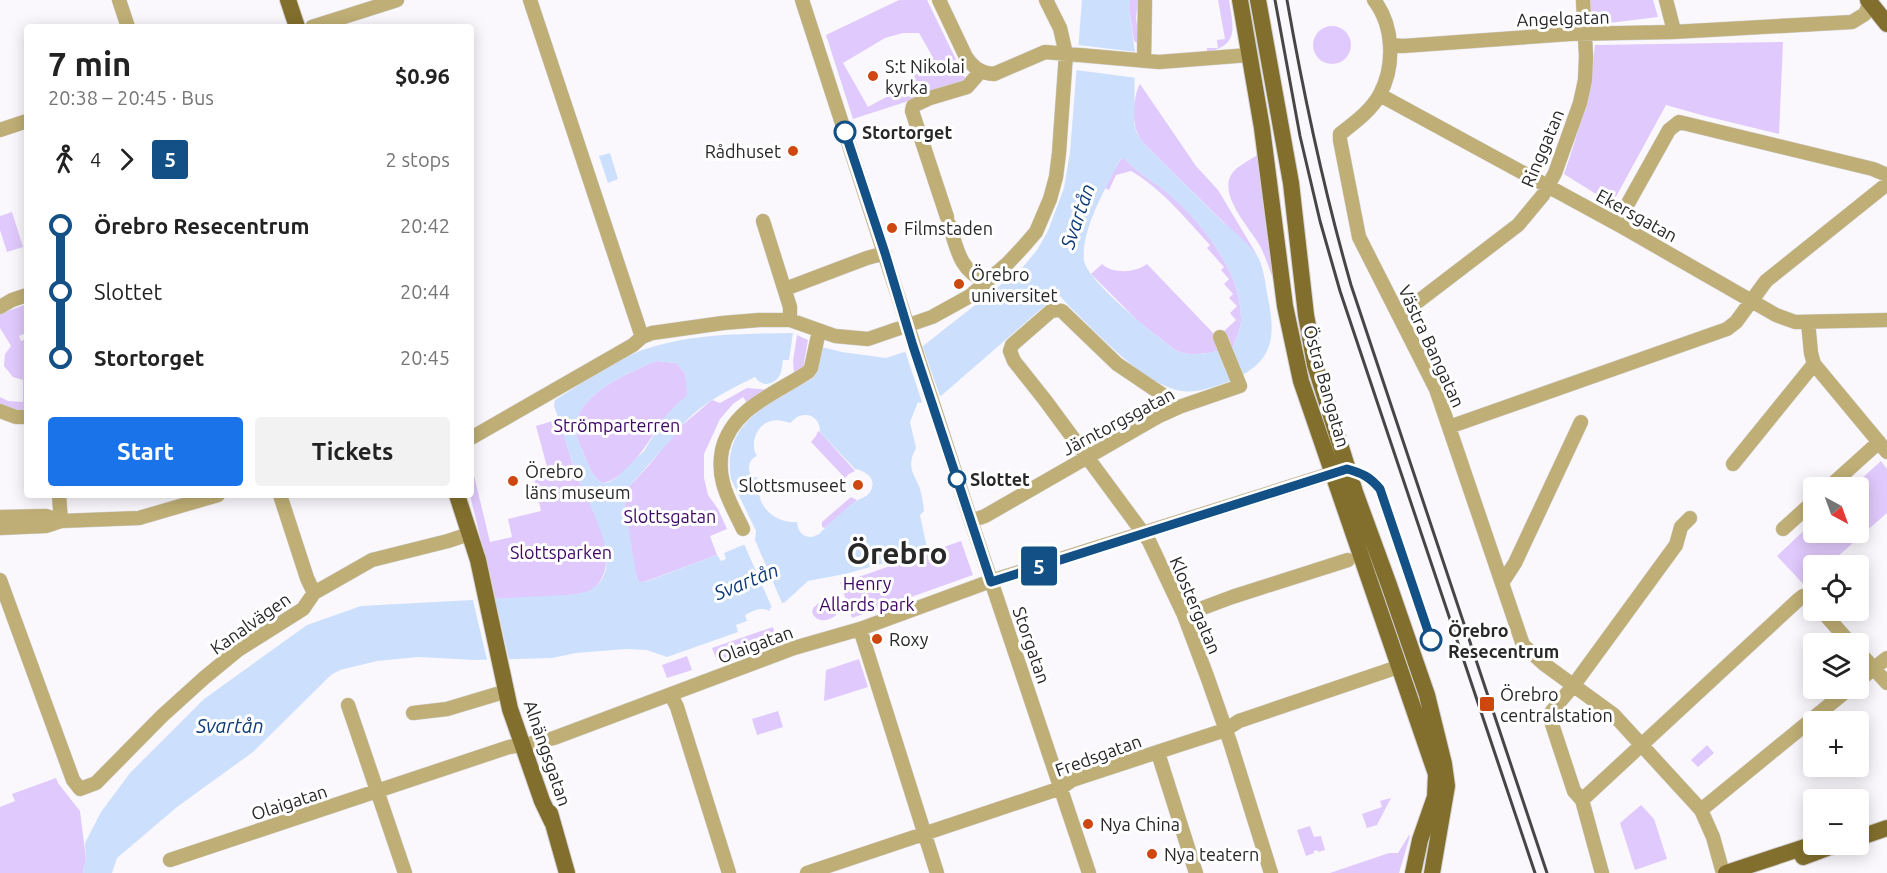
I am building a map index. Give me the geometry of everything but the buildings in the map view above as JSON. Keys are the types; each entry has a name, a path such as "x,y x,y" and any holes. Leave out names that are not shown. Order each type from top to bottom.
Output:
{"main road":[{"path":"288,0 296,24"},
{"name":"Östra Bangatan","path":"1240,0 1262,128 1285,306 1305,392 1389,585 1427,695 1444,764 1447,786 1433,867"},
{"name":"Östra Bangatan","path":"1258,0 1291,183 1309,337 1317,373 1340,471 1398,667 1436,774 1435,797 1420,840 1413,873"},
{"path":"1869,1 1887,24"},
{"path":"1250,55 1267,52"},
{"path":"449,498 465,535"},
{"path":"459,498 465,535"},
{"name":"Alnängsgatan","path":"465,535 478,560 507,691 518,705 527,744 547,797 567,873"},
{"path":"1869,826 1887,820"},
{"path":"1869,834 1887,828"},
{"path":"1420,840 1424,854 1433,867"},
{"path":"1725,873 1803,848"},
{"path":"1760,873 1808,855"}],"street":[{"path":"119,0 127,24"},
{"path":"321,24 397,0"},
{"path":"530,0 642,337"},
{"name":"Storgatan","path":"802,0 914,348 1089,873"},
{"path":"939,0 966,57 980,72 994,74 1046,52 1168,62 1250,55"},
{"path":"474,436 633,345 642,337 675,329 723,323 789,320 818,338 868,339 932,317 970,296 1008,263 1036,232 1050,199 1056,177 1072,54 1046,0"},
{"path":"1140,61 1145,0"},
{"name":"Ringgatan","path":"1399,316 1518,225 1548,187 1580,103 1585,80 1586,34 1583,0"},
{"path":"1666,0 1673,32"},
{"path":"1376,1 1391,45 1390,61 1380,95"},
{"name":"Angelgatan","path":"1391,45 1852,22 1865,14 1869,1"},
{"path":"980,72 967,87 930,98 913,106 912,111 962,261 968,271 985,281"},
{"name":"Ekersgatan","path":"1380,95 1619,225 1776,315 1795,322 1887,320"},
{"name":"Västra Bangatan","path":"1380,95 1360,118 1340,134 1359,237 1436,389 1523,645 1614,716 1701,810 1725,873"},
{"path":"0,130 24,122"},
{"path":"1619,225 1626,207 1669,130 1679,122 1873,169 1887,175"},
{"path":"1449,427 1727,329 1736,322 1766,281 1887,184"},
{"path":"763,221 790,307 789,320"},
{"path":"785,289 885,253"},
{"path":"0,307 24,296"},
{"name":"Klostergatan","path":"1172,410 1166,397 1117,364 1062,311 1051,311 1012,345 1010,351 1014,360 1149,541 1184,615 1245,787 1271,873"},
{"path":"1808,322 1814,364 1883,447 1843,477"},
{"path":"743,529 729,499 720,470 721,456 728,433 740,415 749,408 808,372 818,338"},
{"name":"Järntorgsgatan","path":"971,521 985,516 1172,410 1240,386 1222,343"},
{"path":"1733,464 1814,364"},
{"path":"0,411 16,417 24,417"},
{"path":"474,428 508,416"},
{"path":"1502,583 1515,563 1581,422"},
{"path":"1143,532 1340,471"},
{"path":"59,498 61,521"},
{"path":"0,528 46,526 61,521 139,518 208,498"},
{"path":"281,498 306,578 314,593"},
{"path":"1783,529 1803,511"},
{"path":"0,517 46,516 61,521"},
{"path":"1602,873 1582,800 1574,791 1551,714 1676,545 1681,527 1690,518"},
{"name":"Olaigatan","path":"170,860 509,747 554,738 794,648 860,629 991,582 1143,532"},
{"name":"Kanalvägen","path":"0,580 73,780 80,789 96,783 162,716 204,678 238,650 303,609 314,593 372,560 465,535"},
{"path":"1184,615 1232,597 1348,560"},
{"path":"1582,800 1803,603"},
{"path":"1831,621 1841,633"},
{"path":"860,629 937,873"},
{"path":"1869,672 1887,658"},
{"path":"1869,663 1887,683"},
{"name":"Fredsgatan","path":"807,873 1061,788 1072,780 1225,730 1239,721 1398,667"},
{"path":"413,713 447,709 507,691"},
{"path":"671,695 677,707 729,873"},
{"path":"1701,810 1837,699"},
{"path":"348,705 405,873"},
{"path":"1158,753 1196,873"}],"green space":[{"path":"899,0 927,0 967,82 853,119 826,35","holes":["903,33 919,33 931,54 917,73 903,86 868,107 843,63 885,38"]},
{"path":"1130,0 1138,0 1136,18 1140,45 1134,41 1129,9"},
{"path":"1218,0 1229,0 1232,34 1225,45 1218,49 1207,52 1207,48 1218,48 1217,40 1225,39"},
{"path":"1588,0 1653,0 1658,17 1593,25"},
{"path":"1332,26 1339,27 1345,32 1350,38 1350,52 1345,58 1339,63 1332,64 1325,63 1319,58 1314,52 1313,45 1314,38 1319,32 1325,27"},
{"path":"1783,42 1779,134 1666,105 1612,204 1564,174 1584,110 1595,45"},
{"path":"1140,84 1196,166 1218,190 1257,255 1145,145 1135,127 1134,115 1136,95"},
{"path":"1261,153 1274,281 1262,250 1232,202 1228,183 1233,172"},
{"path":"1124,158 1174,198 1198,223 1220,253 1229,270 1240,303 1240,327 1231,349 1203,354 1182,353 1175,350 1139,322 1091,274 1102,264 1118,271 1124,271 1147,264 1215,335 1224,331 1236,320 1230,313 1237,306 1229,298 1233,294 1224,284 1229,279 1221,270 1224,267 1207,248 1210,245 1173,205 1153,186 1131,171 1116,175 1109,190 1105,188 1120,160"},
{"path":"12,212 23,247 7,252 0,230 0,216"},
{"path":"24,305 24,334 19,336 21,341 24,340 24,411 0,405 0,397 8,401 23,402 23,380 13,377 4,366 5,354 11,346 0,328 0,314"},
{"path":"797,335 808,340 803,369 794,373 793,361"},
{"name":"Strömparterren","path":"656,361 676,363 685,373 688,395 664,419 638,457 621,474 602,483 590,469 578,439 576,425 579,414 586,403 607,385"},
{"name":"Slottsgatan","path":"747,388 769,390 747,403 743,397 733,404 720,419 704,454 704,478 708,495 718,509 727,529 710,536 717,555 639,582 626,523 626,490 680,427 712,400 720,403"},
{"name":"Slottsparken","path":"559,419 577,476 604,535 606,566 597,586 583,593 559,597 495,599 471,498 474,498 474,475 490,542 512,537 508,519 541,511 534,479 549,474 536,426"},
{"path":"818,431 855,471 845,478 811,442"},
{"path":"1881,461 1887,469 1887,513 1869,529 1869,477 1863,477"},
{"path":"851,497 857,500 825,528 822,527 822,522"},
{"path":"1803,531 1803,543 1853,543 1839,555 1803,555 1803,584 1777,556"},
{"name":"Henry Allards park","path":"961,541 973,575 852,618 840,582"},
{"path":"820,602 832,604 836,609 836,615 826,620 816,618 812,612 813,608"},
{"path":"773,627 777,641 717,661 712,648"},
{"path":"687,656 692,670 667,678 662,665"},
{"path":"859,659 868,687 824,701 826,670"},
{"path":"778,711 783,727 757,735 752,719"},
{"path":"1707,745 1714,753 1698,767 1691,760"},
{"path":"56,778 80,811 86,859 83,873 0,873 0,807 15,801 12,794"},
{"path":"1391,798 1377,825 1367,828 1362,814 1382,807 1380,801"},
{"path":"1641,805 1654,819 1667,859 1635,870 1620,823"},
{"path":"1310,826 1314,837 1321,836 1325,850 1318,852 1317,850 1306,856 1297,830"},
{"path":"1409,835 1399,873 1330,873 1389,853 1398,853"}],"water":[{"name":"Svartån","path":"1082,0 1130,0 1129,9 1135,52 1134,124 1137,133 1145,145 1249,245 1260,262 1272,324 1268,348 1254,368 1225,383 1203,390 1181,391 1168,387 1133,366 1060,296 1056,296 941,396 918,402 910,422 916,448 911,464 922,498 924,511 920,515 927,548 845,574 808,581 785,602 770,608 770,611 760,609 745,615 747,621 736,625 738,632 667,657 647,650 626,649 576,653 552,658 475,660 418,657 377,661 340,670 331,675 253,752 177,807 117,858 112,873 83,873 86,859 85,843 101,812 130,773 204,699 307,625 361,606 565,595 592,589 602,579 606,566 606,552 597,521 575,471 554,406 555,400 635,353 654,346 693,338 733,334 793,333 789,360 783,360 781,373 777,379 764,384 755,377 721,394 700,409 681,426 626,490 625,506 639,582 645,582 717,555 721,561 726,559 724,553 755,540 756,531 731,479 730,459 734,442 742,428 766,406 813,378 818,370 822,347 886,358 923,346 1022,268 1037,250 1048,231 1064,188 1070,152","holes":["1124,158 1186,211 1220,253 1229,270 1240,303 1240,327 1233,347 1230,349 1203,354 1189,354 1175,350 1124,308 1088,269 1084,260 1084,248 1090,222 1120,160","656,361 676,363 685,373 687,395 665,417 644,451 616,478 602,483 590,469 578,439 576,425 579,414 586,403 607,385","807,415 816,419 820,432 855,469 870,476 873,483 865,497 850,506 819,534 812,537 801,533 797,522 780,520 767,510 760,497 761,480 751,475 749,470 751,461 757,456 754,440 758,430 774,420 790,423 797,417"]},
{"path":"610,153 618,179 608,183 599,156"}],"pier":[{"path":"1078,45 1136,52 1137,78 1076,70"},
{"path":"922,345 941,399 923,405 905,351"},
{"path":"755,540 782,603 773,610 744,544"},
{"path":"495,599 509,659 487,660 473,600"}],"railway":[{"path":"1275,0 1300,136 1320,221 1340,291 1535,873"},
{"path":"1287,0 1315,144 1351,285 1547,873"}],"bus line":[{"name":"5","path":"845,132 991,582 1347,469 1363,473 1380,489 1431,640"}],"place":[{"name":"S:t Nikolai kyrka","path":"873,76"},
{"name":"Stortorget","path":"845,132"},
{"name":"Rådhuset","path":"793,151"},
{"name":"Filmstaden","path":"892,228"},
{"name":"Örebro universitet","path":"959,284"},
{"name":"Slottet","path":"957,479"},
{"name":"Örebro läns museum","path":"513,481"},
{"name":"Slottsmuseet","path":"858,485"},
{"name":"Roxy","path":"877,639"},
{"name":"Örebro Resecentrum","path":"1431,640"},
{"name":"Örebro centralstation","path":"1487,704"},
{"name":"Nya China","path":"1088,824"},
{"name":"Nya teatern","path":"1152,854"}],"district":[{"name":"Örebro","path":"897,553"}]}
